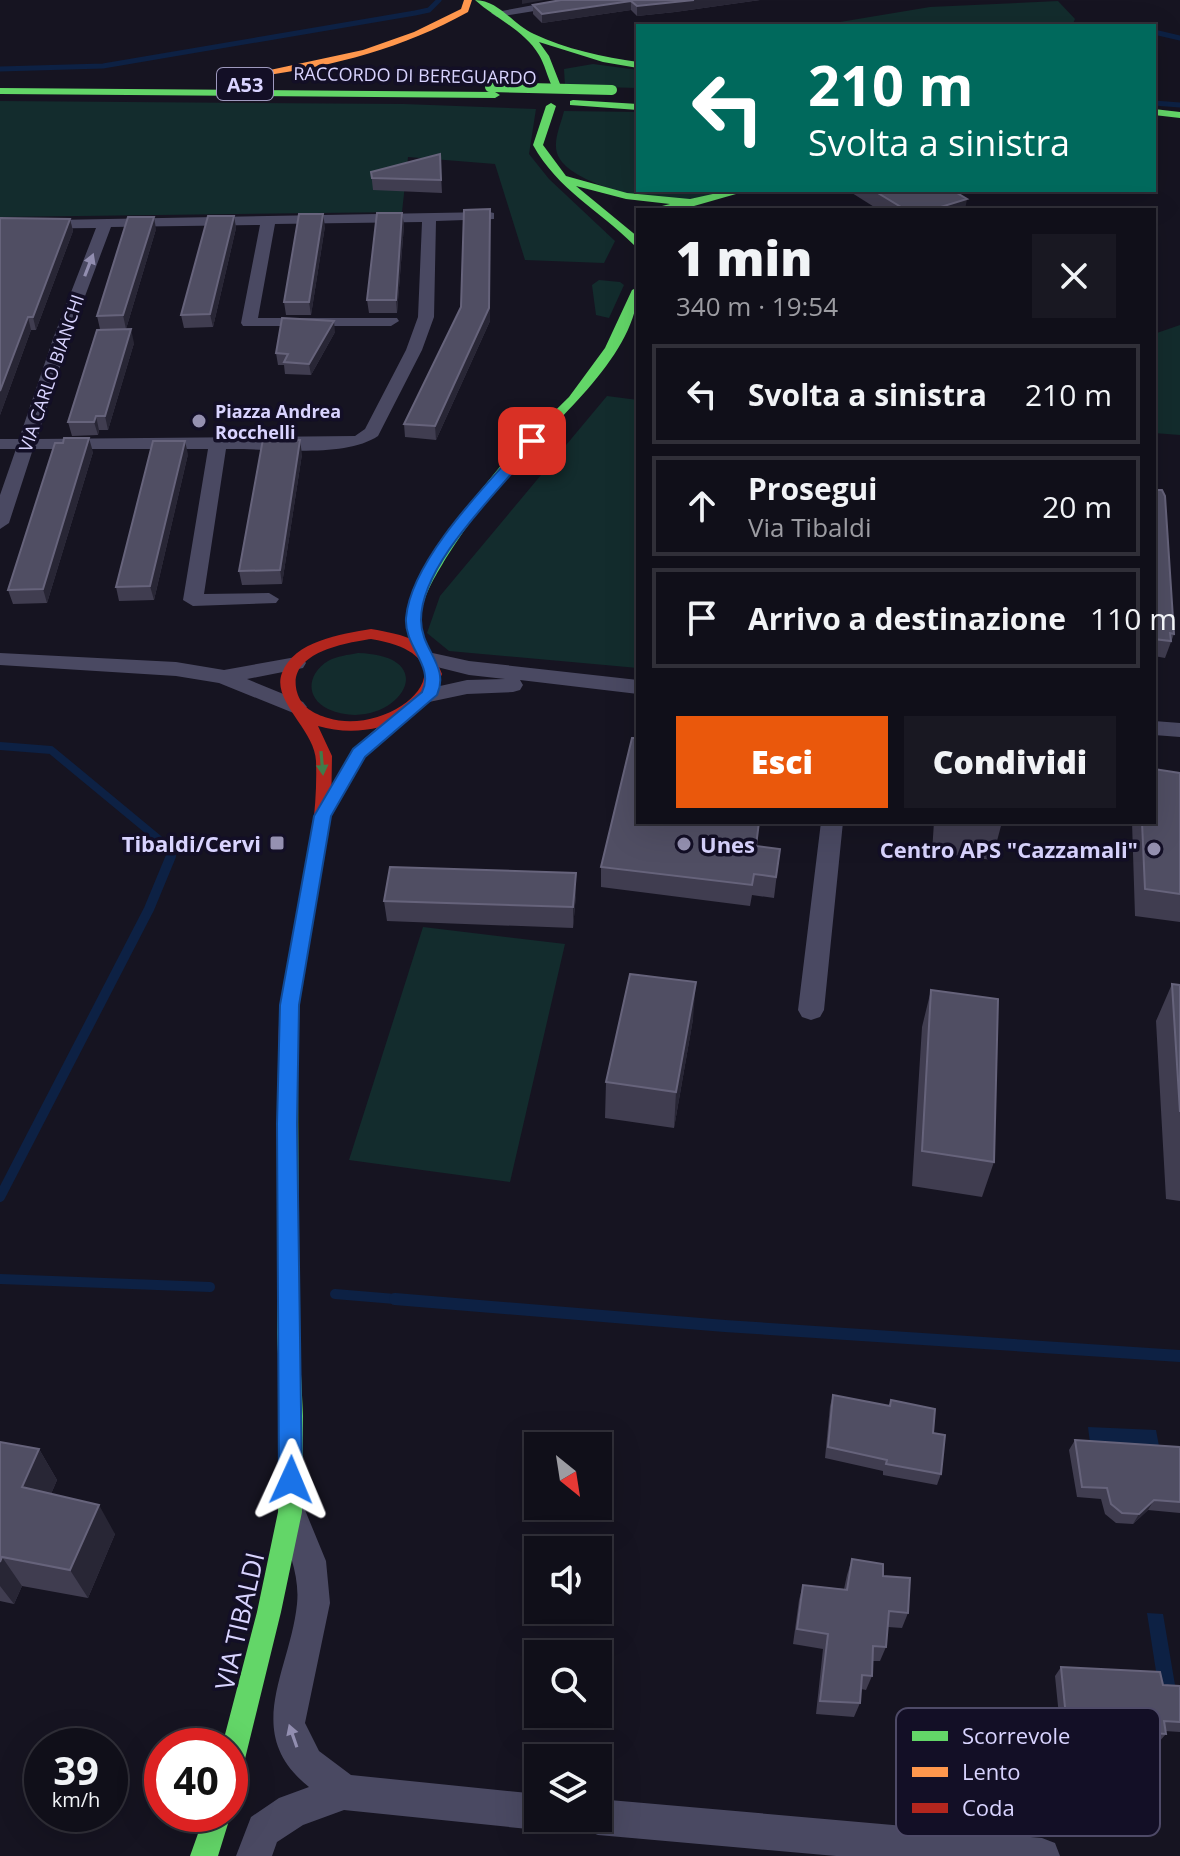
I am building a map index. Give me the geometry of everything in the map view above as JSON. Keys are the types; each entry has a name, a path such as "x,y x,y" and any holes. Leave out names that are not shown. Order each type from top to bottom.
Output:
{"main road":[{"path":"0,80 272,72 357,54 431,29 465,10 468,0"},
{"path":"479,0 522,31 555,76 575,61 606,60"},
{"path":"431,29 478,23 522,31 606,60 636,65"},
{"name":"RACCORDO DI BEREGUARDO","path":"0,80 636,101"},
{"name":"RACCORDO DI BEREGUARDO","path":"0,91 414,95 636,91"},
{"path":"573,100 636,107"},
{"path":"551,106 538,145 548,166 560,178 632,222"},
{"path":"1156,112 1180,115"},
{"path":"1156,121 1180,122"},
{"path":"1156,131 1180,133"},
{"path":"560,178 610,195 694,203"},
{"path":"668,208 753,193"},
{"path":"420,589 389,612 343,637 316,647 296,663 288,681 288,690 300,711 325,724 348,728 374,726 398,719 429,695 435,676 413,620 420,589 458,527 512,461 573,400 611,349 636,294"},
{"path":"343,637 385,636 424,654"},
{"name":"VIA TIBALDI","path":"240,1728 290,1512 292,1416 288,1333 287,1126 290,1005 323,816 324,756 300,711"},
{"name":"VIA TIBALDI","path":"323,816 359,753 398,719"},
{"path":"204,1856 212,1832"}],"street":[{"path":"497,13 584,0"},
{"path":"0,225 489,216"},
{"path":"0,444 341,443 360,440 372,432 414,350 426,317 429,217"},
{"path":"268,221 249,323 391,321"},
{"name":"VIA CARLO BIANCHI","path":"0,523 62,336 105,224"},
{"path":"218,442 193,600 269,599"},
{"path":"424,654 469,668 636,687"},
{"path":"0,659 176,669 224,677 300,711"},
{"path":"224,677 296,663"},
{"path":"429,695 480,687 611,685"},
{"path":"1156,728 1180,730"},
{"path":"811,1010 832,824"},
{"path":"290,1512 310,1561 314,1603 288,1723 295,1745 307,1763 344,1792"},
{"path":"254,1856 264,1830 292,1811 344,1792 524,1811"},
{"path":"612,1818 1042,1856"}],"green space":[{"path":"1058,1 1075,19 1073,24 828,24 930,7"},
{"path":"593,64 636,70 636,88 565,86 564,69"},
{"path":"0,101 404,104 536,109 529,154 549,179 615,241 604,263 525,260 495,164 408,157 402,212 0,217"},
{"path":"564,111 636,112 636,192 729,192 694,199 660,200 626,194 597,184 571,170 557,153 557,137"},
{"path":"599,280 624,285 609,318 596,315 592,285"},
{"path":"1180,325 1180,435 1156,433 1156,333"},
{"path":"607,396 636,400 636,668 449,651 427,633 440,596"},
{"path":"358,653 386,657 401,667 406,679 402,693 390,704 372,712 351,715 328,709 315,699 312,692 316,672 331,659"},
{"path":"423,927 565,944 510,1182 349,1160"}],"water":[{"path":"1088,1427 1156,1430 1159,1446 1090,1443"},
{"path":"1147,1613 1163,1614 1175,1685 1158,1684"}],"building":[{"path":"561,0 694,0 637,6 631,1 542,14 533,5"},
{"path":"440,154 441,180 372,178 371,172"},
{"path":"876,192 955,192 967,199 938,208 903,208"},
{"path":"490,209 489,308 435,426 404,424 461,307 464,210"},
{"path":"377,213 402,213 396,300 367,300"},
{"path":"299,214 323,214 309,302 284,302"},
{"path":"208,216 234,216 210,314 181,315"},
{"path":"128,217 154,217 123,315 97,316"},
{"path":"0,218 70,219 33,317 28,317 0,391"},
{"path":"282,318 334,321 309,364 284,362 288,354 276,353"},
{"path":"131,329 105,416 96,416 94,422 68,422 97,330"},
{"path":"64,438 89,438 43,589 8,590 55,443 63,443"},
{"path":"263,439 300,440 280,570 239,571"},
{"path":"153,441 185,441 150,586 116,587"},
{"path":"1156,490 1162,490 1165,496 1174,634 1170,633 1171,641 1156,639"},
{"name":"Unes","path":"632,738 636,738 636,824 759,824 756,846 780,849 776,877 754,874 752,885 601,867"},
{"path":"1156,769 1180,773 1180,894 1145,889 1142,824 1156,824"},
{"path":"390,867 576,873 573,907 384,901"},
{"path":"630,974 696,982 676,1092 606,1082"},
{"path":"1172,984 1180,985 1180,1112"},
{"path":"931,990 998,999 994,1162 922,1151"},
{"path":"833,1395 890,1406 891,1400 935,1409 933,1433 945,1435 941,1474 886,1464 887,1460 828,1447"},
{"path":"1075,1440 1180,1447 1180,1502 1154,1500 1139,1514 1122,1513 1111,1504 1107,1488 1082,1487"},
{"path":"0,1442 39,1449 22,1487 99,1505 70,1570 2,1557 0,1562"},
{"path":"852,1559 883,1564 883,1576 910,1578 908,1613 889,1611 886,1647 873,1646 872,1676 862,1675 860,1703 820,1701 828,1634 797,1629 803,1585 847,1590"},
{"path":"1061,1667 1160,1672 1163,1685 1180,1686 1180,1722 1164,1721 1166,1734 1160,1734 1160,1708 1065,1708"}],"waterway":[{"path":"0,69 103,66 415,13 429,10 439,0"},
{"path":"1156,32 1180,38"},
{"path":"1156,103 1180,105"},
{"path":"0,746 51,750 173,851 170,858"},
{"path":"0,1197 149,909 171,856"},
{"path":"0,1279 210,1287"},
{"path":"335,1294 395,1299"},
{"path":"395,1299 725,1326 1180,1356"},
{"path":"395,1299 419,1301"}],"traffic: fast":[{"path":"479,0 516,25 537,45 545,56 555,84"},
{"path":"526,35 606,60 636,65"},
{"path":"490,87 612,90"},
{"path":"0,91 495,95"},
{"path":"573,103 636,107"},
{"path":"551,106 538,145 547,161 570,186 636,241"},
{"path":"1156,112 1180,115"},
{"path":"560,178 626,196 694,203"},
{"path":"666,208 736,192"},
{"path":"419,649 413,620 420,589 458,527 512,461 573,400 611,349 636,294"},
{"path":"240,1728 290,1512 292,1416 288,1333 288,1063"},
{"path":"204,1856 212,1832"}],"traffic: slow":[{"path":"261,73 315,65 392,44 465,10 468,0"},
{"path":"324,814 359,753 397,720"}],"traffic: jam":[{"path":"371,634 403,640 428,657 434,674 428,691 412,707 390,719 364,726 337,726 311,718 300,710 288,690 288,677 293,665 316,648 371,634"},
{"path":"288,1063 290,1005 323,816 324,756 305,715"}],"place":[{"name":"Piazza Andrea Rocchelli","path":"199,421"},
{"name":"Tibaldi/Cervi","path":"277,843"},
{"name":"Unes","path":"684,844"},
{"name":"Centro APS \"Cazzamali\"","path":"1154,849"}],"route":[{"path":"291,1480 287,1124 290,1005 323,816 359,753 429,695 435,676 428,658 419,649 413,620 420,589 458,527 532,441"}]}
